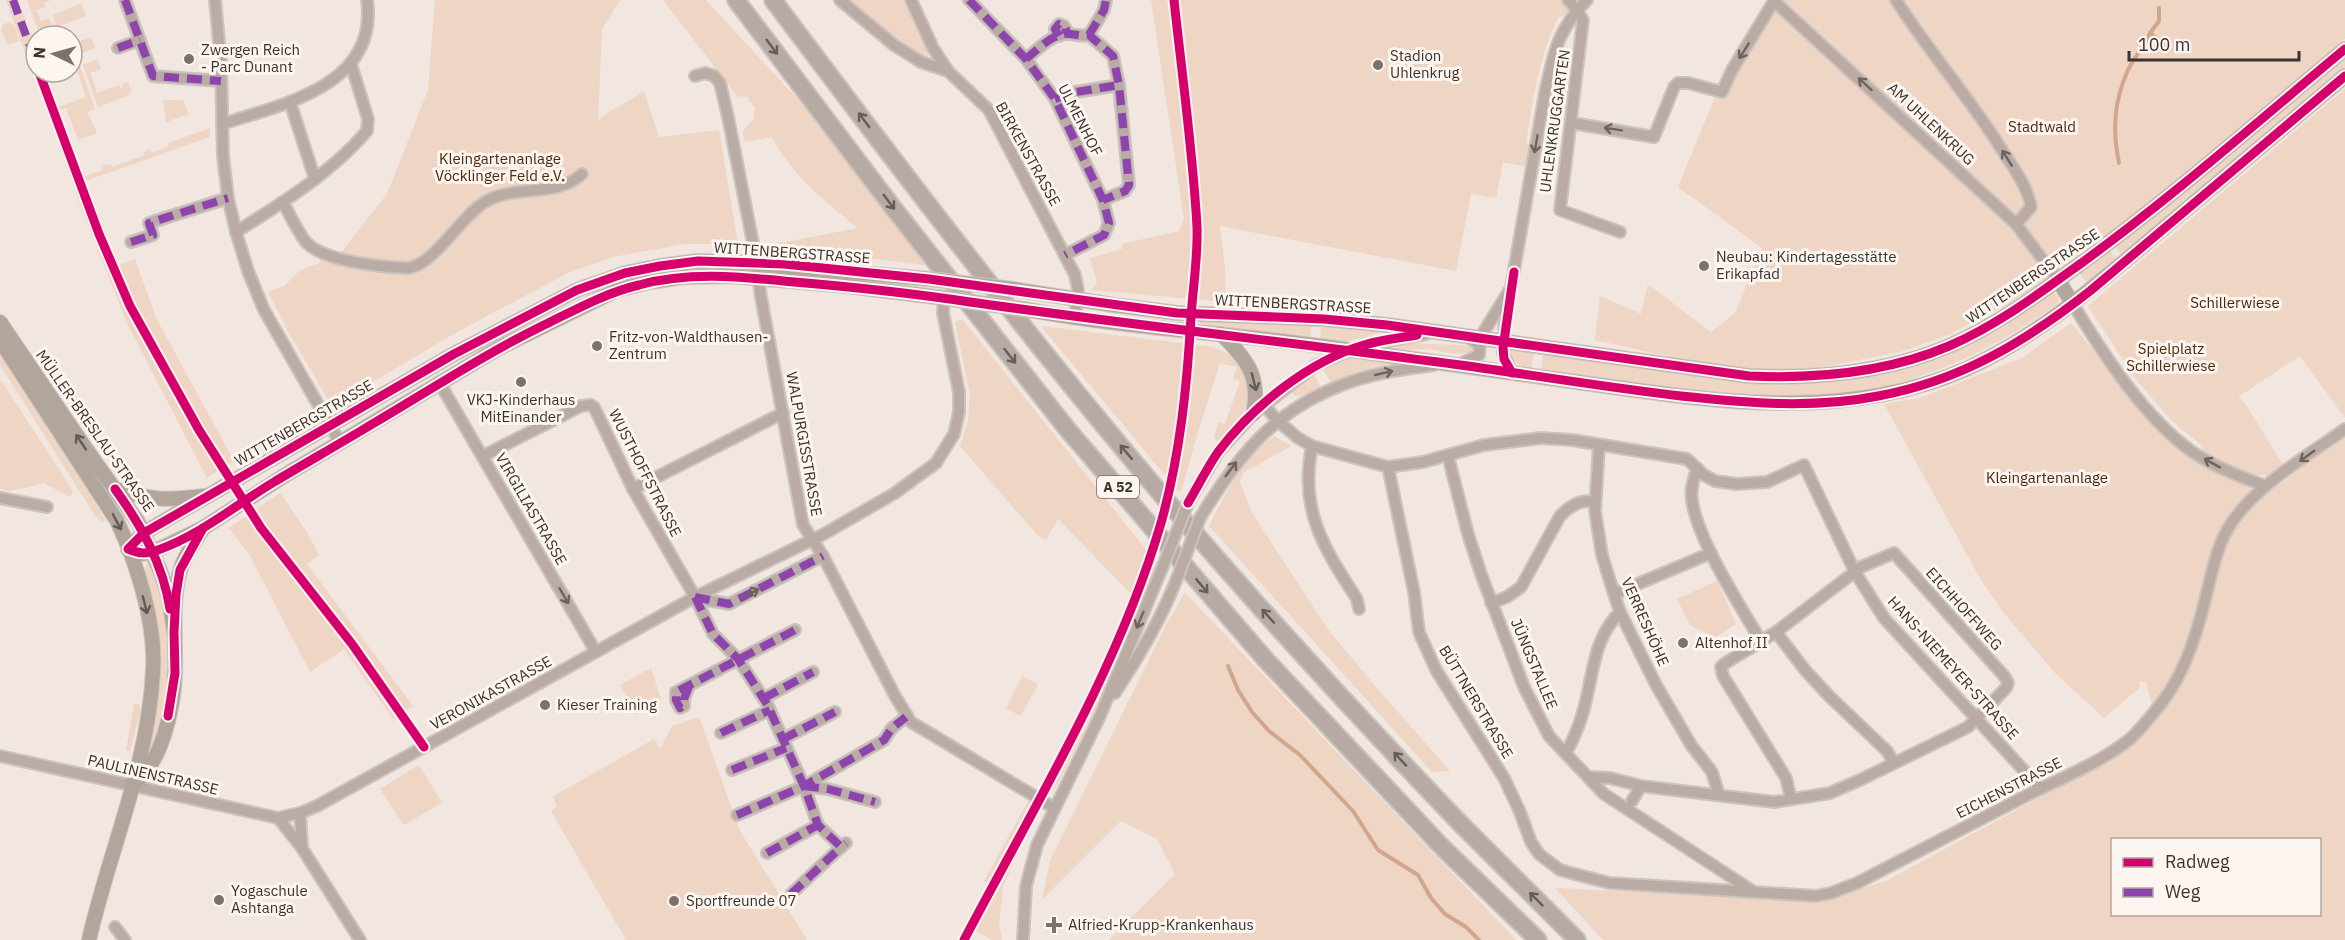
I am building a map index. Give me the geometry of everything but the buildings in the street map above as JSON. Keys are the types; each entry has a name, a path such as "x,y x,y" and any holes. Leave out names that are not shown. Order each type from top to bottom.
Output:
{"highway":[{"name":"A 52","path":"736,0 891,205 1068,430 1266,660 1443,848 1538,940"},
{"name":"A 52","path":"778,4 1039,345 1161,494 1310,663 1459,822 1577,940"}],"main road":[{"name":"WITTENBERGSTRASSE","path":"128,549 144,533 208,495 454,354 577,290 626,273 698,261 756,262 929,279 1177,313 1324,319 1387,325 1430,333 1503,340 1749,376 1790,378 1879,368 1948,346 1990,326 2058,280 2118,238 2345,49"},
{"name":"WITTENBERGSTRASSE","path":"153,552 203,528 261,490 499,348 617,290 683,277 730,276 944,298 1075,318 1350,350 1729,401 1787,404 1830,403 1910,389 1954,374 2008,349 2073,304 2345,76"},
{"path":"2058,280 2073,304"},
{"name":"MÜLLER-BRESLAU-STRASSE","path":"0,322 138,522 153,552 168,597 174,633"},
{"path":"1221,334 1240,352 1254,380 1257,397 1253,414"},
{"name":"MÜLLER-BRESLAU-STRASSE","path":"0,340 117,521 146,606 153,668 146,724 131,785"},
{"name":"WITTENBERGSTRASSE","path":"115,489 161,500 208,495"},
{"name":"MÜLLER-BRESLAU-STRASSE","path":"131,785 149,771 164,733 175,679 174,633 180,570 203,528"},
{"path":"128,549 140,554 153,552"},
{"path":"89,940 131,785"}],"street":[{"path":"125,0 153,76 221,81"},
{"path":"215,0 221,81 223,156 228,198 236,232 248,271 264,310 340,443"},
{"path":"222,124 290,102 316,90 351,64 363,45 368,29 367,0"},
{"name":"BIRKENSTRASSE","path":"840,0 894,45 921,62 948,71 989,110 1075,275 1077,299 1075,318"},
{"path":"911,0 933,48 948,71"},
{"name":"ULMENHOF","path":"969,0 1026,59 1055,99 1103,200 1109,223 1108,230 1104,235 1065,255"},
{"path":"1026,59 1049,40 1062,35 1081,37 1089,35 1104,10 1106,0"},
{"path":"1568,0 1577,10"},
{"path":"1512,373 1503,353 1503,340 1539,127 1554,56 1567,21 1587,0"},
{"path":"1896,0 1989,130 2018,176 2031,207 2016,224"},
{"path":"1572,123 1654,137 1674,87 1678,83 1688,83 1722,93 1732,70 1774,1"},
{"name":"AM UHLENKRUG","path":"1774,1 2016,224 2058,280"},
{"name":"UHLENKRUGGARTEN","path":"1577,10 1583,20 1560,210 1620,232"},
{"path":"1089,35 1113,56 1119,85 1129,185 1125,191 1103,200"},
{"path":"118,48 140,40"},
{"path":"236,232 315,179 363,135 369,126 368,119 351,64"},
{"name":"WALPURGISSTRASSE","path":"695,75 714,76 720,83 756,262 803,525 823,556 906,717 939,740 1054,808"},
{"path":"1055,99 1076,92 1119,85"},
{"path":"290,102 315,179"},
{"path":"283,202 305,241 316,251 399,268 415,267 428,259 454,230 485,202 498,196 566,184 582,174"},
{"path":"131,242 153,235 149,223 228,198"},
{"path":"1100,716 1144,649 1162,615 1200,518 1232,467 1252,443 1302,404 1354,380 1392,371 1451,364 1479,355 1480,346 1475,338 1511,288"},
{"name":"VERONIKASTRASSE","path":"300,813 366,781 695,597 812,541 921,476 936,463 954,434 959,412 959,392 943,313 944,298"},
{"path":"2073,304 2144,406 2167,431 2193,452 2215,465 2266,486"},
{"path":"1023,940 1025,891 1039,838 1100,716 1188,503 1219,451 1253,414 1316,365 1350,350 1383,341 1430,333"},
{"name":"VIRGILIASTRASSE","path":"439,382 596,652"},
{"name":"WUSTHOFFSTRASSE","path":"483,456 581,406 591,405 598,414 633,489 695,597 713,634 738,659 764,698 804,786 818,825"},
{"path":"1264,405 1278,421 1298,438 1312,446 1388,467 1398,467 1449,456 1484,445 1521,439 1556,439 1687,459 1697,468 1692,487 1692,499 1711,553 1761,641"},
{"path":"633,489 783,413"},
{"name":"EICHENSTRASSE","path":"1531,842 1539,854 1560,870 1609,883 1816,896 1832,893 1857,883 2118,748 2141,728 2163,702 2176,681 2192,646 2216,556 2224,535 2251,499 2345,429"},
{"name":"VERRESHÖHE","path":"1599,445 1594,511 1602,555 1620,612 1661,694 1691,745 1712,772 1719,795"},
{"path":"1312,446 1307,474 1312,517 1323,544 1357,599 1359,609"},
{"name":"JÜNGSTALLEE","path":"1449,456 1468,534 1491,603 1524,687 1549,736 1604,794 1757,893"},
{"name":"HANS-NIEMEYER-STRASSE","path":"1697,468 1715,481 1737,484 1767,482 1804,465 1855,572 1890,625 2040,788"},
{"name":"BÜTTNERSTRASSE","path":"1388,467 1414,592 1419,632 1436,670 1504,778 1521,812 1531,842"},
{"path":"0,498 47,507"},
{"path":"1491,603 1507,597 1521,587 1560,516 1568,509 1587,500 1596,502"},
{"path":"1614,594 1711,553"},
{"name":"EICHHOFFWEG","path":"1855,572 1894,553 2005,677 2008,683 2006,688 1977,718"},
{"path":"695,597 729,604 823,556"},
{"path":"1791,799 1786,778 1721,672 1724,663 1776,632 1855,572"},
{"path":"1566,753 1581,719 1597,648 1605,632 1620,612"},
{"path":"689,686 795,630"},
{"path":"1776,632 1805,670 1887,751 1894,763"},
{"path":"764,698 813,672"},
{"path":"721,733 770,710"},
{"path":"732,770 836,712"},
{"path":"737,815 804,786 884,740 892,728 906,717"},
{"path":"1588,777 1610,778 1641,786 1774,802 1830,793 1958,732 1977,718"},
{"name":"PAULINENSTRASSE","path":"0,756 278,818 300,813"},
{"path":"804,786 828,789 875,802"},
{"path":"1632,801 1641,786"},
{"path":"300,813 302,848"},
{"path":"278,818 302,848 360,940"},
{"path":"767,853 818,825 843,845 791,894"},
{"path":"115,927 125,940"}],"green space":[{"path":"6,0 18,0 27,24 24,24 24,50"},
{"path":"27,0 51,0 44,3 46,7 37,10 41,21 49,18 51,24 36,24"},
{"name":"Kleingartenanlage Vöcklinger Feld e.V.","path":"435,0 620,0 602,29 598,120 644,91 659,137 719,130 738,244 684,244 613,257 570,272 457,332 332,406 268,292 284,286 299,271 319,263 324,252 340,254 387,194 428,90"},
{"path":"663,0 706,0 825,129 934,266 765,246 858,228 799,176 772,137 744,142 743,130 754,119 755,108 747,97 737,96"},
{"path":"842,0 903,0 928,51 928,57 922,56"},
{"path":"1151,0 1582,0 1567,16 1558,17 1551,32 1541,64 1526,144 1533,143 1530,165 1526,167 1503,162 1496,198 1471,194 1456,271 1220,226 1226,302 1091,290 1097,283 1090,258 1122,249 1122,244 1179,231 1184,219"},
{"name":"Stadtwald","path":"1777,0 2345,0 2345,39 2170,186 2038,289 1946,336 1903,351 1809,370 1762,372 1725,369 1595,340 1600,296 1641,314 1648,284 1711,332 1735,313 1762,248 1678,187 1715,97"},
{"path":"81,3 86,16 64,24 55,24 53,15"},
{"path":"10,22 15,27 19,41 8,45 1,30 3,24"},
{"path":"91,37 95,48 84,52 84,40"},
{"path":"2345,55 2345,69 2122,256 2115,246"},
{"path":"97,59 101,69 90,73 97,93 119,85 120,88 123,87 122,84 128,82 132,92 129,93 130,95 98,107 84,65"},
{"path":"84,77 95,109 87,112 97,133 78,140 66,108 60,110 59,107 86,97 82,84 84,84"},
{"path":"37,84 48,84 84,183 90,190 118,265 135,259 156,318 234,461 207,478 128,325 87,223"},
{"path":"2345,89 2345,418 2300,356 2238,397 2244,402 2286,469 2268,476 2246,473 2223,465 2204,453 2200,444 2172,421 2135,378 2088,306"},
{"path":"163,100 183,100 189,114 166,122"},
{"path":"210,128 210,137 85,181 84,177 102,170 103,166 111,164 112,167 145,155 144,152 150,149 152,153 169,146 168,143"},
{"path":"2108,249 2117,260 2088,284 2079,272"},
{"path":"2053,291 2059,297 2058,303 1993,344 1924,375 1887,386 1850,393 1812,398 1715,394 1541,371 1544,352 1720,377 1885,372"},
{"path":"962,319 1147,551 1131,594 1058,519 1046,540 1038,536 960,446 968,421 970,395 955,322"},
{"path":"1200,320 1311,326 1310,339 1200,324"},
{"name":"Kleingartenanlage","path":"2071,323 2152,422 2250,484 2252,491 2225,522 2215,540 2186,645 2177,669 2158,703 2151,702 2146,681 2139,682 2140,687 2104,718 2054,672 2004,613 1981,580 1884,404 1920,398 2022,358"},
{"path":"1041,326 1213,347 1234,354 1247,380 1249,390 1245,409 1221,441 1214,438 1218,422 1225,424 1240,381 1233,378 1237,367 1220,363 1182,489 1179,492"},
{"path":"1321,326 1379,331 1379,333 1341,343 1320,340"},
{"path":"1410,343 1474,346 1475,348 1473,351 1461,354 1425,349 1383,349 1386,346"},
{"path":"1513,348 1534,350 1531,370 1516,362 1511,352"},
{"path":"0,352 50,428 106,521 100,521 94,514 0,365"},
{"path":"1348,357 1389,363 1385,367 1331,383 1323,368"},
{"path":"1314,374 1321,388 1300,397 1293,394 1294,388"},
{"path":"0,379 73,491 70,497 44,483 11,491 0,489"},
{"path":"2345,434 2345,940 1603,940 1555,888 1818,901 1886,881 2112,758 2130,745 2162,713 2186,673 2219,560 2236,521 2261,494 2279,485"},
{"path":"1274,436 1291,446 1243,473 1240,482 1251,511 1326,627 1450,771 1432,772 1209,526 1244,466"},
{"path":"280,493 307,532 319,555 307,564 413,706 393,719 344,649 310,672 249,554 229,528"},
{"path":"1154,559 1158,565 1115,668 1055,789 1049,794 1045,793 1106,675 1138,599 1140,599"},
{"path":"149,562 164,610 168,659 162,708 149,756 145,755 154,718 145,567"},
{"path":"1717,581 1736,624 1714,638 1690,625 1677,599"},
{"path":"1185,593 1516,940 1109,940 1175,874 1157,839 1121,821 1042,900 1050,861 1167,623"},
{"path":"651,668 661,700 636,715 620,685"},
{"path":"1022,676 1038,684 1021,716 1006,708"},
{"path":"134,704 139,704 141,710 130,751 126,750"},
{"path":"699,717 740,831 807,940 626,940 551,811 557,806 553,797 557,794 654,739 660,749 672,726"},
{"path":"419,765 442,803 404,825 380,789"},
{"path":"1028,801 1033,804 1030,811 990,885 984,881"},
{"path":"1038,807 1003,887 999,924 1002,940 992,940 973,929"}],"waterway":[{"path":"2159,8 2159,21 2150,33 2166,46"},
{"path":"2119,163 2115,139 2117,104 2128,70 2150,33"},
{"path":"1228,666 1238,690 1252,712 1269,731 1300,755 1353,811 1378,850 1418,875 1431,898 1445,914 1466,927 1479,940"}],"marked path":[{"path":"13,0 24,30"},
{"path":"125,0 153,76 221,81"},
{"path":"969,0 1026,59 1055,99 1103,200 1109,223 1104,235 1065,255"},
{"path":"1089,35 1104,10 1106,0"},
{"path":"1059,36 1055,29 1059,24 1066,29 1065,34"},
{"path":"1026,59 1049,40 1067,34 1089,35 1113,56 1119,85 1129,185 1125,191 1103,200"},
{"path":"118,48 140,40"},
{"path":"1055,99 1076,92 1119,85"},
{"path":"131,242 153,235 149,223 228,198"},
{"path":"695,597 729,604 823,556"},
{"path":"695,597 713,634 738,659 767,704 804,786 818,825 841,847 846,843"},
{"path":"689,686 684,706 680,708 676,700 676,692 795,630"},
{"path":"764,698 813,672"},
{"path":"721,733 770,710"},
{"path":"783,739 835,712"},
{"path":"737,815 804,786 884,740 892,728 906,717"},
{"path":"732,770 786,748"},
{"path":"804,786 828,789 875,802"},
{"path":"767,853 818,825"},
{"path":"791,894 841,847"}],"cycle path":[{"path":"964,940 1046,788 1099,683 1143,577 1168,498 1185,395 1197,238 1193,170 1174,0"},
{"path":"2345,49 2145,215 2030,299 1999,320 1949,346 1876,368 1826,375 1749,376 1387,325 1324,319 1177,313 929,279 784,264 698,261 625,273 577,290 454,354 144,533 128,549 140,553 150,552 188,536 475,362 567,314 626,288 678,278 736,277 904,293 1706,399 1805,404 1878,396 1908,389 1964,370 2016,343 2066,310 2345,76"},
{"path":"43,84 99,234 130,306 199,430 261,528 352,644 424,747"},
{"path":"1512,373 1504,359 1503,348 1514,272"},
{"path":"1188,503 1214,458 1232,435 1283,388 1343,352 1370,343 1417,335"},
{"path":"115,489 150,546 162,576 170,609"},
{"path":"168,716 175,673 174,632 180,570 203,528"}],"place":[{"name":"Zwergen Reich - Parc Dunant","path":"189,59"},
{"name":"Stadion Uhlenkrug","path":"1378,65"},
{"name":"Neubau: Kindertagesstätte Erikapfad","path":"1704,266"},
{"name":"Fritz-von-Waldthausen- Zentrum","path":"597,346"},
{"name":"VKJ-Kinderhaus MitEinander","path":"521,382"},
{"name":"Altenhof II","path":"1683,643"},
{"name":"Kieser Training","path":"545,705"},
{"name":"Yogaschule Ashtanga","path":"219,900"},
{"name":"Sportfreunde 07","path":"674,901"},
{"name":"Alfried-Krupp-Krankenhaus","path":"1054,925"}],"park label":[{"name":"Schillerwiese","path":"2235,303"},
{"name":"Spielplatz Schillerwiese","path":"2171,358"}]}
